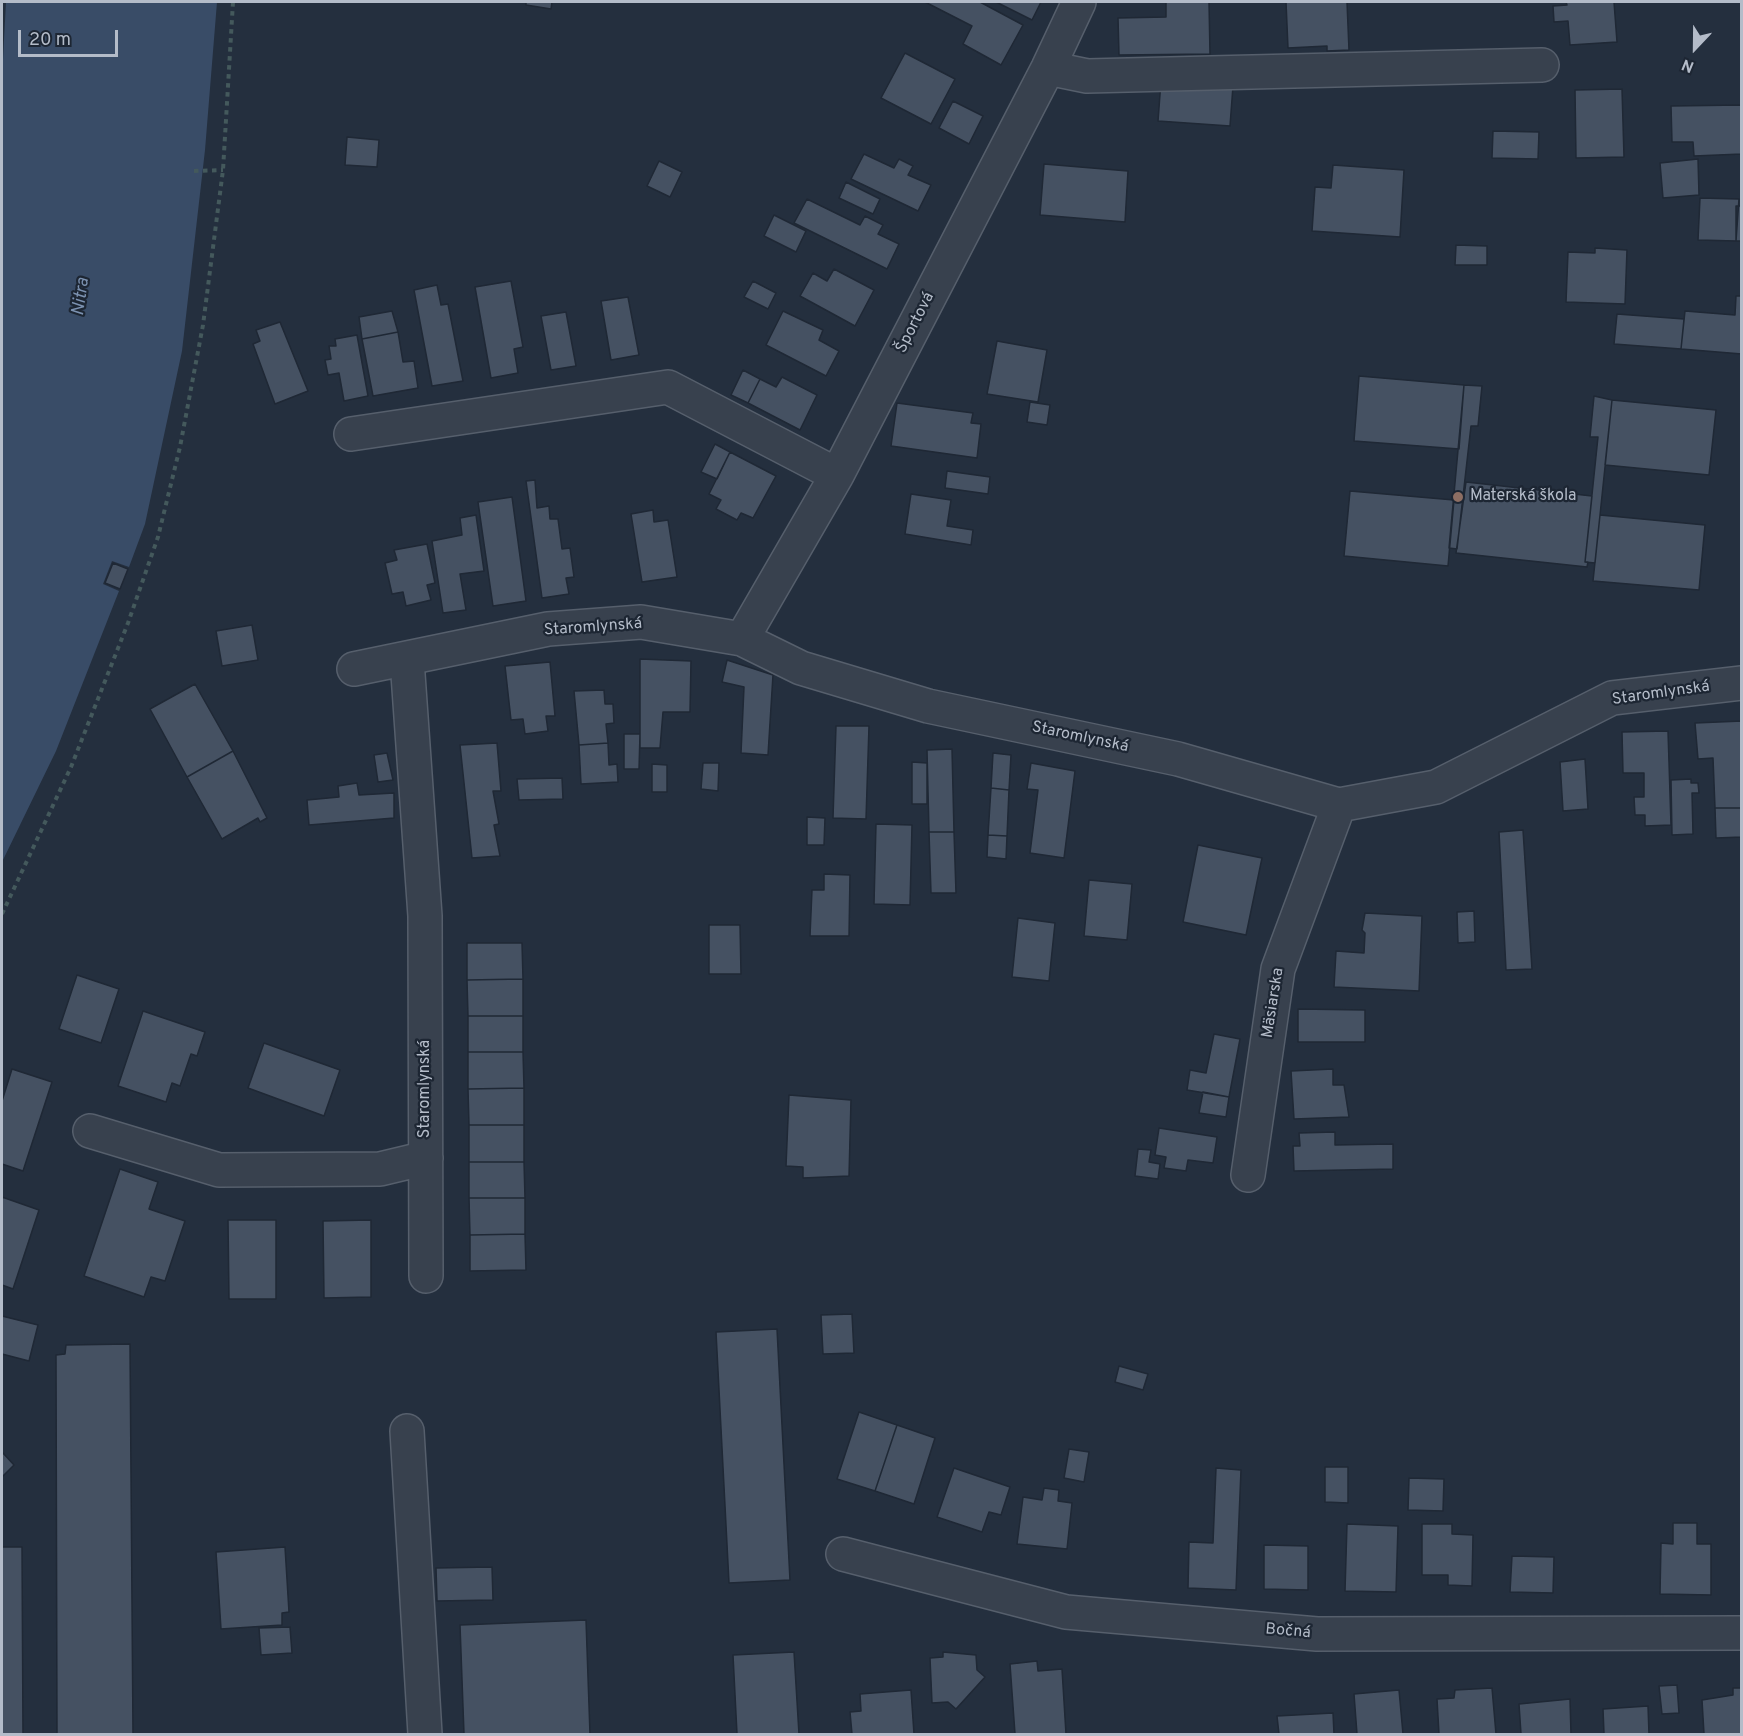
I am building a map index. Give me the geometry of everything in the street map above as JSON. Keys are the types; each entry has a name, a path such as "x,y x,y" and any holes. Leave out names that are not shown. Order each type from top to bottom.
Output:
{"street":[{"name":"Športová","path":"742,639 837,474 1048,69 1079,2"},
{"path":"1048,69 1087,76 1542,65"},
{"path":"351,434 668,387 837,474"},
{"name":"Staromlynská","path":"354,669 407,660 548,629 642,622 742,639 801,668 928,706 1178,759 1339,805 1436,787 1612,698 1742,683"},
{"name":"Staromlynská","path":"407,660 425,916 426,1276"},
{"name":"Mäsiarska","path":"1248,1175 1278,969 1339,805"},
{"name":"Staromlynská","path":"90,1131 219,1170 380,1169 426,1158"},
{"path":"406,1431 425,1734"},
{"name":"Bočná","path":"843,1554 1078,1613 1317,1634 1742,1633"}],"path":[{"path":"2,914 71,767 128,623 158,537 180,447 203,325 223,170 233,2"},
{"path":"194,171 223,170"}],"water":[{"name":"Nitra","path":"6,2 217,2 205,150 182,351 145,524 129,567 112,561 103,584 119,591 56,751 2,862 2,78"}],"building":[{"path":"526,2 552,2 551,9 526,5"},
{"path":"925,2 980,2 1023,25 1001,65 963,44 972,26"},
{"path":"996,2 1041,2 1032,20"},
{"path":"1166,2 1209,2 1210,54 1119,55 1118,18 1166,17"},
{"path":"1286,2 1347,2 1349,50 1327,51 1327,46 1288,48"},
{"path":"1566,2 1614,2 1617,42 1570,45 1568,21 1554,22 1553,6 1567,5"},
{"path":"905,53 955,79 931,124 881,98"},
{"path":"1161,81 1233,86 1230,126 1158,121"},
{"path":"1622,89 1624,157 1576,158 1575,90"},
{"path":"953,101 983,116 969,144 939,128"},
{"path":"1742,105 1742,154 1694,156 1693,142 1672,142 1671,106"},
{"path":"1493,131 1539,132 1538,159 1492,158"},
{"path":"347,137 379,140 377,167 345,165"},
{"path":"864,154 894,168 899,159 913,166 908,175 931,185 918,211 851,179"},
{"path":"1698,159 1699,195 1663,198 1660,163"},
{"path":"659,161 682,172 670,197 647,186"},
{"path":"1044,164 1128,171 1125,222 1040,215"},
{"path":"1333,165 1404,170 1400,237 1312,231 1315,187 1331,188"},
{"path":"846,182 880,199 873,214 839,198"},
{"path":"1700,198 1739,199 1736,241 1698,240"},
{"path":"807,199 860,225 865,216 883,225 878,234 899,244 887,269 794,223"},
{"path":"1736,206 1742,206 1742,241 1736,241"},
{"path":"774,215 806,231 796,252 764,236"},
{"path":"1456,245 1487,246 1487,265 1455,265"},
{"path":"1595,248 1627,250 1625,304 1566,302 1568,252 1595,253"},
{"path":"834,269 874,290 855,326 800,296 813,273 827,281"},
{"path":"511,281 523,347 514,349 518,373 491,378 475,287"},
{"path":"753,281 776,293 768,309 744,297"},
{"path":"437,285 441,305 448,304 463,381 432,386 414,290"},
{"path":"1736,296 1742,296 1742,354 1681,349 1685,311 1735,315"},
{"path":"628,297 639,355 611,360 601,301"},
{"path":"392,311 398,332 362,339 359,317"},
{"path":"783,311 823,330 819,340 839,351 826,376 766,345"},
{"path":"566,312 576,366 551,370 541,316"},
{"path":"1617,314 1684,319 1681,349 1614,344"},
{"path":"280,322 308,391 275,404 253,344 260,341 256,330"},
{"path":"398,332 403,362 414,361 418,388 373,396 362,339"},
{"path":"357,335 368,396 344,401 339,373 328,375 325,360 331,359 329,346 336,346 335,339"},
{"path":"997,341 1047,350 1038,402 987,394"},
{"path":"743,370 760,379 748,403 731,395"},
{"path":"1359,376 1464,385 1459,449 1354,441"},
{"path":"782,377 817,395 800,430 748,403 760,379 776,387"},
{"path":"1464,385 1482,386 1478,426 1471,426 1457,549 1449,548"},
{"path":"1594,396 1612,400 1595,563 1585,562 1598,437 1590,437"},
{"path":"1612,400 1716,410 1709,475 1605,465"},
{"path":"1030,402 1050,405 1047,425 1027,422"},
{"path":"897,403 973,413 971,423 981,424 977,458 891,446"},
{"path":"715,444 730,452 717,479 701,472"},
{"path":"730,452 776,476 753,518 741,513 737,520 716,509 721,500 709,494"},
{"path":"947,471 990,477 988,494 945,488"},
{"path":"535,480 537,508 549,506 550,519 558,519 562,549 570,548 574,577 566,578 569,594 542,598 526,481"},
{"path":"1466,482 1592,496 1585,562 1588,562 1587,567 1456,553"},
{"path":"1350,491 1454,500 1448,566 1344,556"},
{"path":"911,494 951,500 947,526 973,530 971,545 905,534"},
{"path":"512,497 526,601 493,606 478,502"},
{"path":"653,510 654,522 668,520 677,577 642,582 631,514"},
{"path":"476,515 484,571 460,574 466,610 443,613 432,541 462,535 460,518"},
{"path":"1600,515 1705,525 1699,590 1593,581"},
{"path":"427,544 435,583 427,585 431,600 406,606 403,592 392,594 385,563 397,560 394,550"},
{"path":"113,563 128,569 120,589 105,583"},
{"path":"252,625 258,660 222,666 216,631"},
{"path":"640,659 691,661 690,712 663,712 660,748 640,748"},
{"path":"727,660 773,675 768,755 741,753 744,687 722,682"},
{"path":"550,662 555,716 546,716 548,731 525,734 523,719 511,720 505,666"},
{"path":"195,684 233,751 187,777 150,709"},
{"path":"604,690 605,704 613,704 614,723 606,724 608,743 579,745 574,691"},
{"path":"1742,721 1742,808 1715,808 1713,758 1698,759 1695,723"},
{"path":"836,726 869,726 866,819 833,818"},
{"path":"1668,731 1671,825 1645,826 1645,815 1635,815 1634,797 1644,797 1644,773 1623,773 1622,732"},
{"path":"624,734 640,734 639,769 624,769"},
{"path":"497,743 501,791 493,791 499,824 494,825 500,856 472,858 460,745"},
{"path":"608,743 609,765 617,764 618,782 581,784 579,745"},
{"path":"952,749 954,832 929,832 927,750"},
{"path":"233,751 267,818 260,822 258,818 222,839 187,777"},
{"path":"387,753 393,780 378,782 374,755"},
{"path":"993,753 1011,755 1009,790 991,788"},
{"path":"1585,759 1588,809 1563,811 1560,762"},
{"path":"912,762 927,763 927,804 912,804"},
{"path":"703,763 719,763 718,791 701,789"},
{"path":"1031,763 1075,771 1064,858 1030,853 1038,790 1027,789"},
{"path":"652,764 667,765 667,792 652,792"},
{"path":"562,778 563,799 519,800 517,779"},
{"path":"1691,779 1691,783 1698,783 1699,793 1692,793 1693,834 1672,835 1671,780"},
{"path":"357,783 359,795 394,793 394,818 309,825 307,800 339,797 338,786"},
{"path":"991,788 1009,790 1007,836 988,835"},
{"path":"1715,808 1742,808 1742,837 1716,838"},
{"path":"807,817 825,818 824,845 807,845"},
{"path":"876,824 912,825 910,905 874,904"},
{"path":"1523,830 1532,969 1506,970 1499,832"},
{"path":"929,832 954,832 956,893 931,893"},
{"path":"988,835 1007,836 1006,859 987,857"},
{"path":"1198,845 1262,858 1246,935 1183,922"},
{"path":"824,874 850,875 849,936 810,936 812,890 824,890"},
{"path":"1089,880 1132,884 1127,940 1084,936"},
{"path":"1474,911 1475,942 1458,943 1457,912"},
{"path":"1365,913 1422,916 1419,991 1334,987 1336,951 1364,953 1365,933 1362,930"},
{"path":"1018,918 1055,923 1049,981 1012,977"},
{"path":"709,925 740,925 741,974 709,974"},
{"path":"467,943 522,943 523,979 467,980"},
{"path":"77,975 119,989 101,1043 59,1029"},
{"path":"523,979 523,1016 468,1016 467,980"},
{"path":"1298,1009 1365,1010 1365,1042 1298,1042"},
{"path":"143,1011 205,1032 197,1056 191,1054 180,1086 172,1083 166,1102 118,1086"},
{"path":"468,1016 523,1016 523,1052 468,1052"},
{"path":"1214,1034 1240,1039 1229,1097 1187,1090 1190,1070 1206,1073"},
{"path":"264,1043 340,1070 324,1116 248,1088"},
{"path":"468,1052 523,1052 524,1088 468,1089"},
{"path":"12,1069 52,1082 23,1171 2,1164 2,1101"},
{"path":"1333,1069 1333,1085 1344,1085 1349,1117 1294,1119 1291,1071"},
{"path":"524,1088 524,1125 469,1125 468,1089"},
{"path":"1203,1092 1229,1097 1226,1117 1199,1113"},
{"path":"789,1095 851,1100 849,1176 803,1178 803,1167 786,1166"},
{"path":"469,1125 524,1125 524,1162 469,1162"},
{"path":"1159,1128 1217,1137 1213,1163 1188,1160 1186,1171 1164,1168 1166,1157 1155,1155"},
{"path":"1335,1132 1335,1145 1393,1144 1393,1169 1294,1171 1293,1146 1300,1146 1299,1133"},
{"path":"1138,1149 1151,1150 1149,1162 1160,1164 1158,1179 1135,1176"},
{"path":"469,1162 524,1162 525,1198 469,1198"},
{"path":"120,1169 158,1182 149,1209 185,1221 165,1281 151,1277 144,1297 84,1276"},
{"path":"2,1197 39,1210 13,1289 2,1285"},
{"path":"469,1198 525,1198 525,1234 470,1235"},
{"path":"228,1220 276,1220 276,1299 229,1299"},
{"path":"371,1220 371,1297 324,1298 323,1221"},
{"path":"525,1234 526,1270 470,1271 470,1235"},
{"path":"852,1314 854,1353 823,1354 821,1315"},
{"path":"2,1316 38,1325 29,1361 2,1354"},
{"path":"777,1329 790,1580 729,1583 716,1332"},
{"path":"130,1344 133,1734 57,1734 56,1355 65,1354 66,1345"},
{"path":"1119,1366 1148,1374 1143,1390 1115,1382"},
{"path":"859,1412 897,1425 875,1491 837,1479"},
{"path":"897,1425 935,1438 914,1504 875,1491"},
{"path":"1069,1449 1089,1452 1084,1482 1064,1478"},
{"path":"2,1452 14,1465 2,1477"},
{"path":"1325,1467 1348,1467 1348,1503 1325,1502"},
{"path":"954,1468 1010,1487 1001,1515 989,1512 982,1532 937,1517"},
{"path":"1216,1468 1241,1470 1236,1590 1188,1588 1189,1542 1213,1543"},
{"path":"1409,1478 1444,1479 1443,1511 1408,1510"},
{"path":"1044,1488 1059,1490 1058,1501 1072,1503 1067,1549 1017,1544 1023,1497 1042,1500"},
{"path":"1673,1523 1697,1523 1697,1544 1711,1544 1711,1595 1660,1594 1661,1543 1673,1544"},
{"path":"1347,1524 1398,1526 1396,1592 1345,1591"},
{"path":"1422,1524 1452,1524 1452,1534 1473,1535 1472,1586 1448,1585 1448,1575 1422,1575"},
{"path":"1264,1545 1308,1546 1308,1590 1264,1589"},
{"path":"2,1547 22,1547 23,1734 2,1734"},
{"path":"285,1547 289,1612 282,1613 282,1625 221,1629 216,1552"},
{"path":"1512,1556 1554,1557 1553,1593 1510,1592"},
{"path":"492,1567 493,1600 437,1601 436,1568"},
{"path":"586,1620 590,1734 464,1734 460,1625"},
{"path":"290,1627 292,1653 261,1655 259,1628"},
{"path":"794,1652 799,1734 737,1734 733,1655"},
{"path":"943,1652 976,1655 977,1670 985,1677 956,1709 948,1702 932,1703 930,1658 943,1657"},
{"path":"1037,1661 1038,1671 1062,1669 1066,1734 1015,1734 1010,1664"},
{"path":"1677,1685 1679,1713 1662,1714 1659,1686"},
{"path":"1492,1688 1496,1734 1439,1734 1437,1699 1454,1698 1455,1690"},
{"path":"1733,1688 1742,1688 1742,1734 1704,1734 1702,1700 1733,1695"},
{"path":"911,1690 914,1734 852,1734 850,1712 861,1711 860,1694"},
{"path":"1399,1690 1403,1734 1357,1734 1354,1694"},
{"path":"1570,1699 1571,1734 1521,1734 1519,1704"},
{"path":"1648,1706 1649,1734 1604,1734 1603,1709"},
{"path":"1333,1713 1334,1734 1279,1734 1277,1716"}],"place":[{"name":"Materská škola","path":"1458,497"}]}
